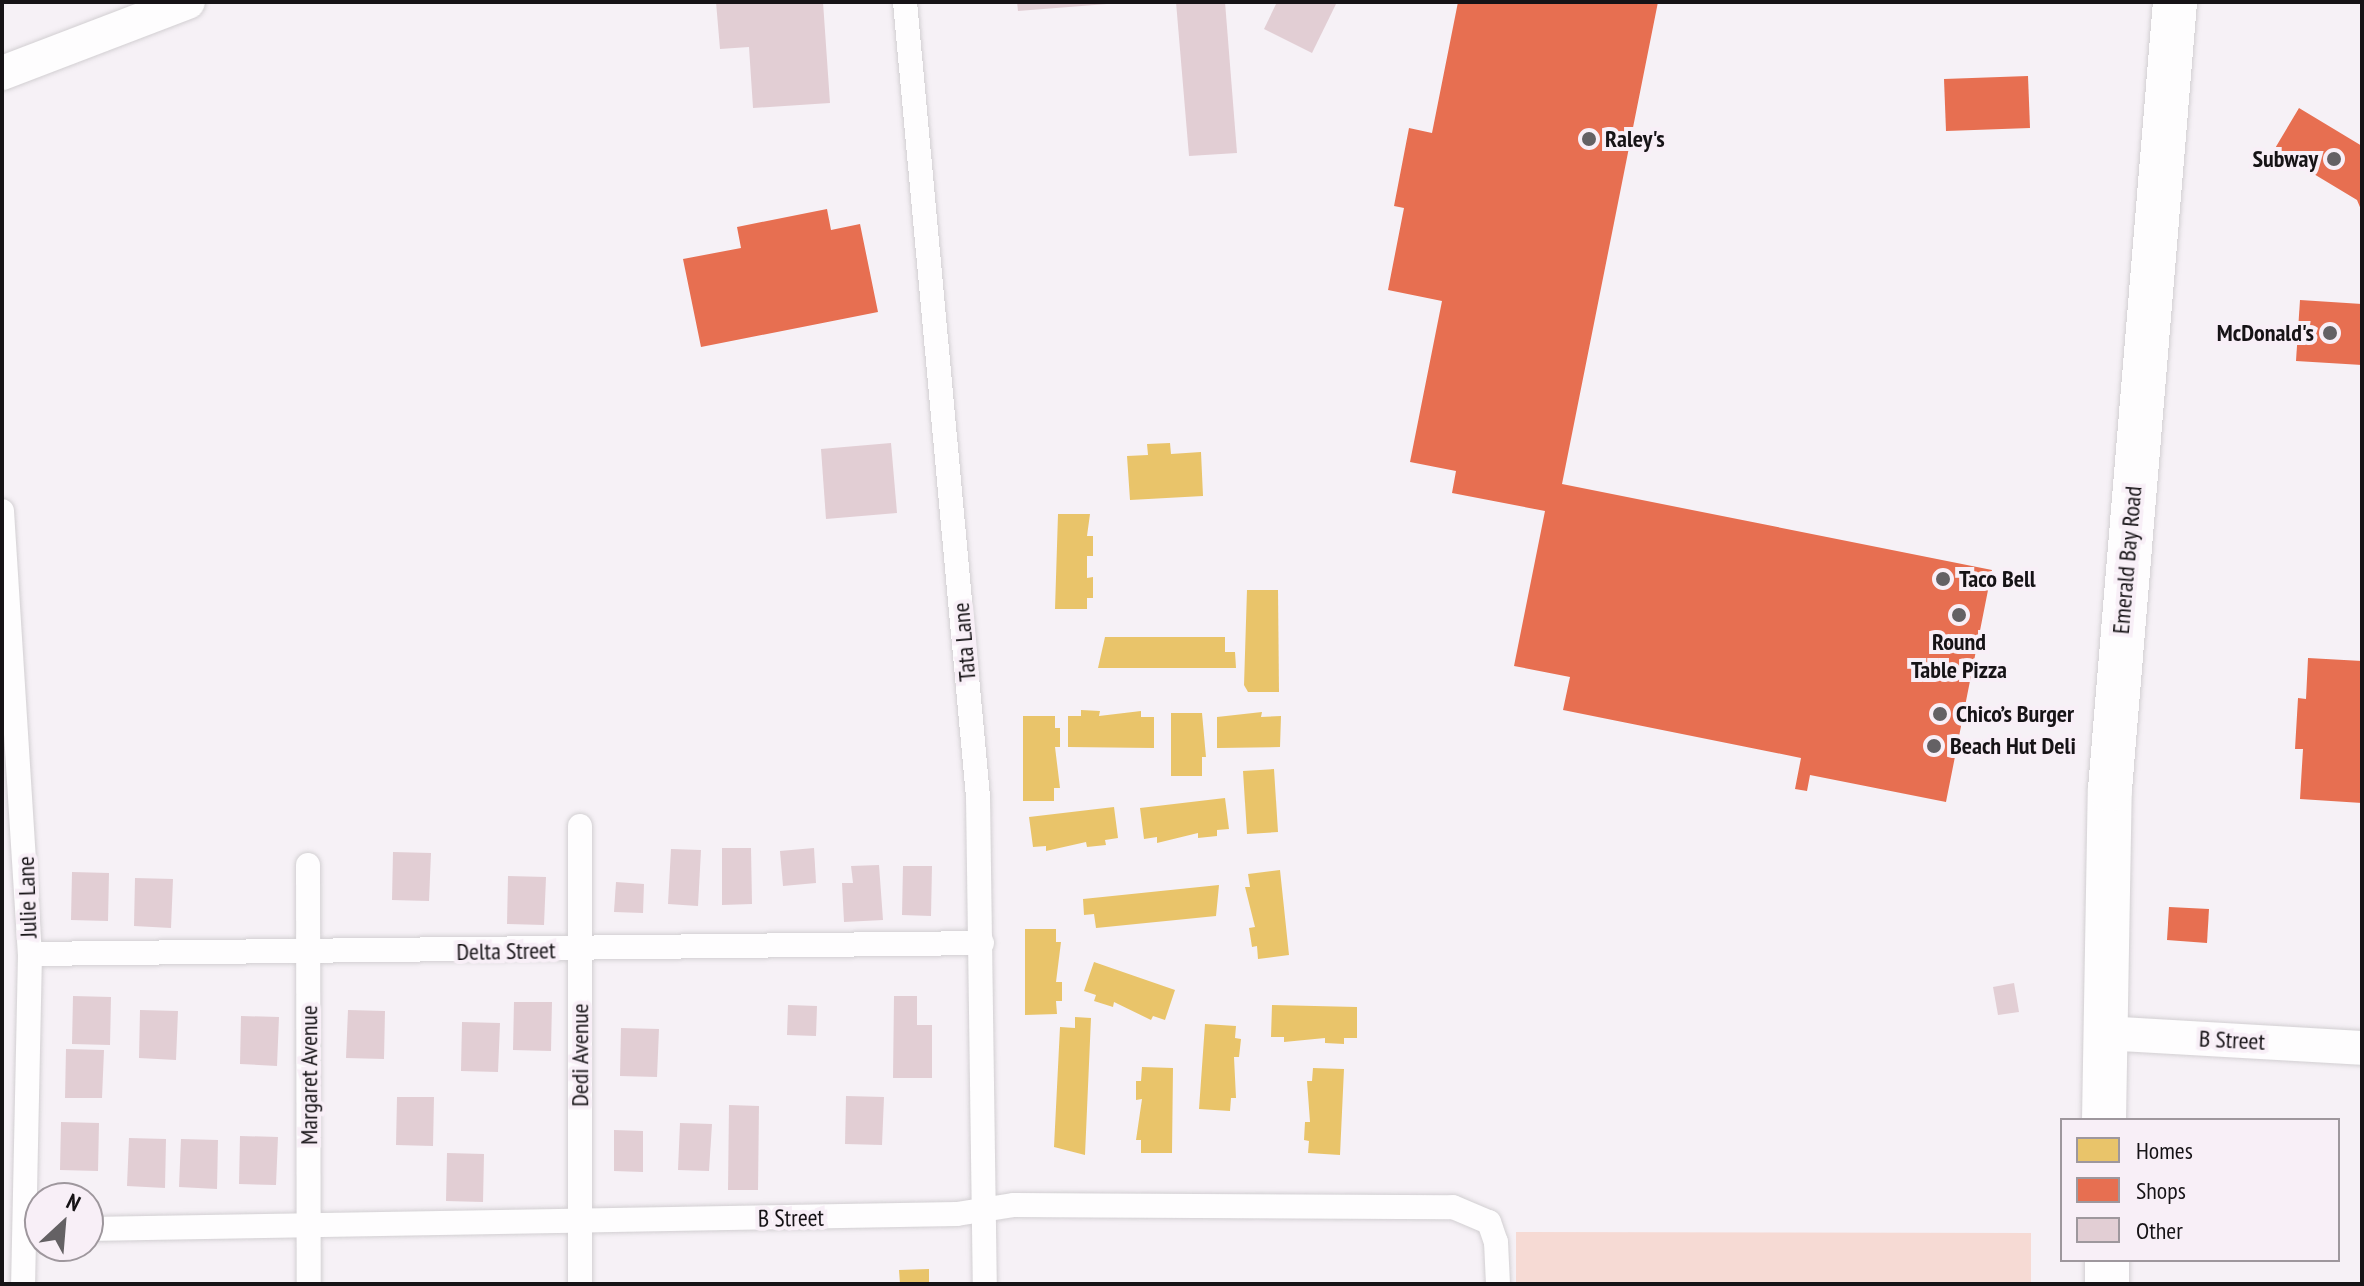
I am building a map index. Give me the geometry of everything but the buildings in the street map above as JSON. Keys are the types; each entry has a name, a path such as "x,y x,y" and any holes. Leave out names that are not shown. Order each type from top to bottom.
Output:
{"highway":[{"name":"Emerald Bay Road","path":"2104,1118 2103,1033 2111,780 2175,2"},
{"path":"2107,1262 2107,1284"}],"street":[{"path":"2,73 188,2"},
{"name":"Tata Lane","path":"905,2 978,797 985,1284"},
{"name":"Julie Lane","path":"2,511 30,954 32,1182"},
{"name":"Dedi Avenue","path":"580,826 580,1284"},
{"name":"Margaret Avenue","path":"308,865 309,1284"},
{"name":"Delta Street","path":"30,954 309,954 982,943"},
{"name":"B Street","path":"2103,1033 2362,1048"},
{"name":"B Street","path":"104,1229 309,1228 957,1214 1014,1205 1453,1207 1489,1222 1496,1242 1498,1284"},
{"name":"Julie Lane","path":"23,1284 27,1262"}],"shaded area":[{"path":"1516,1232 2031,1233 2031,1284 1516,1284"}],"place":[{"name":"Raley's","path":"1589,139"},
{"name":"Subway","path":"2334,159"},
{"name":"McDonald's","path":"2330,333"},
{"name":"Taco Bell","path":"1943,579"},
{"name":"Round Table Pizza","path":"1959,615"},
{"name":"Chico’s Burger","path":"1940,714"},
{"name":"Beach Hut Deli","path":"1934,746"}]}
